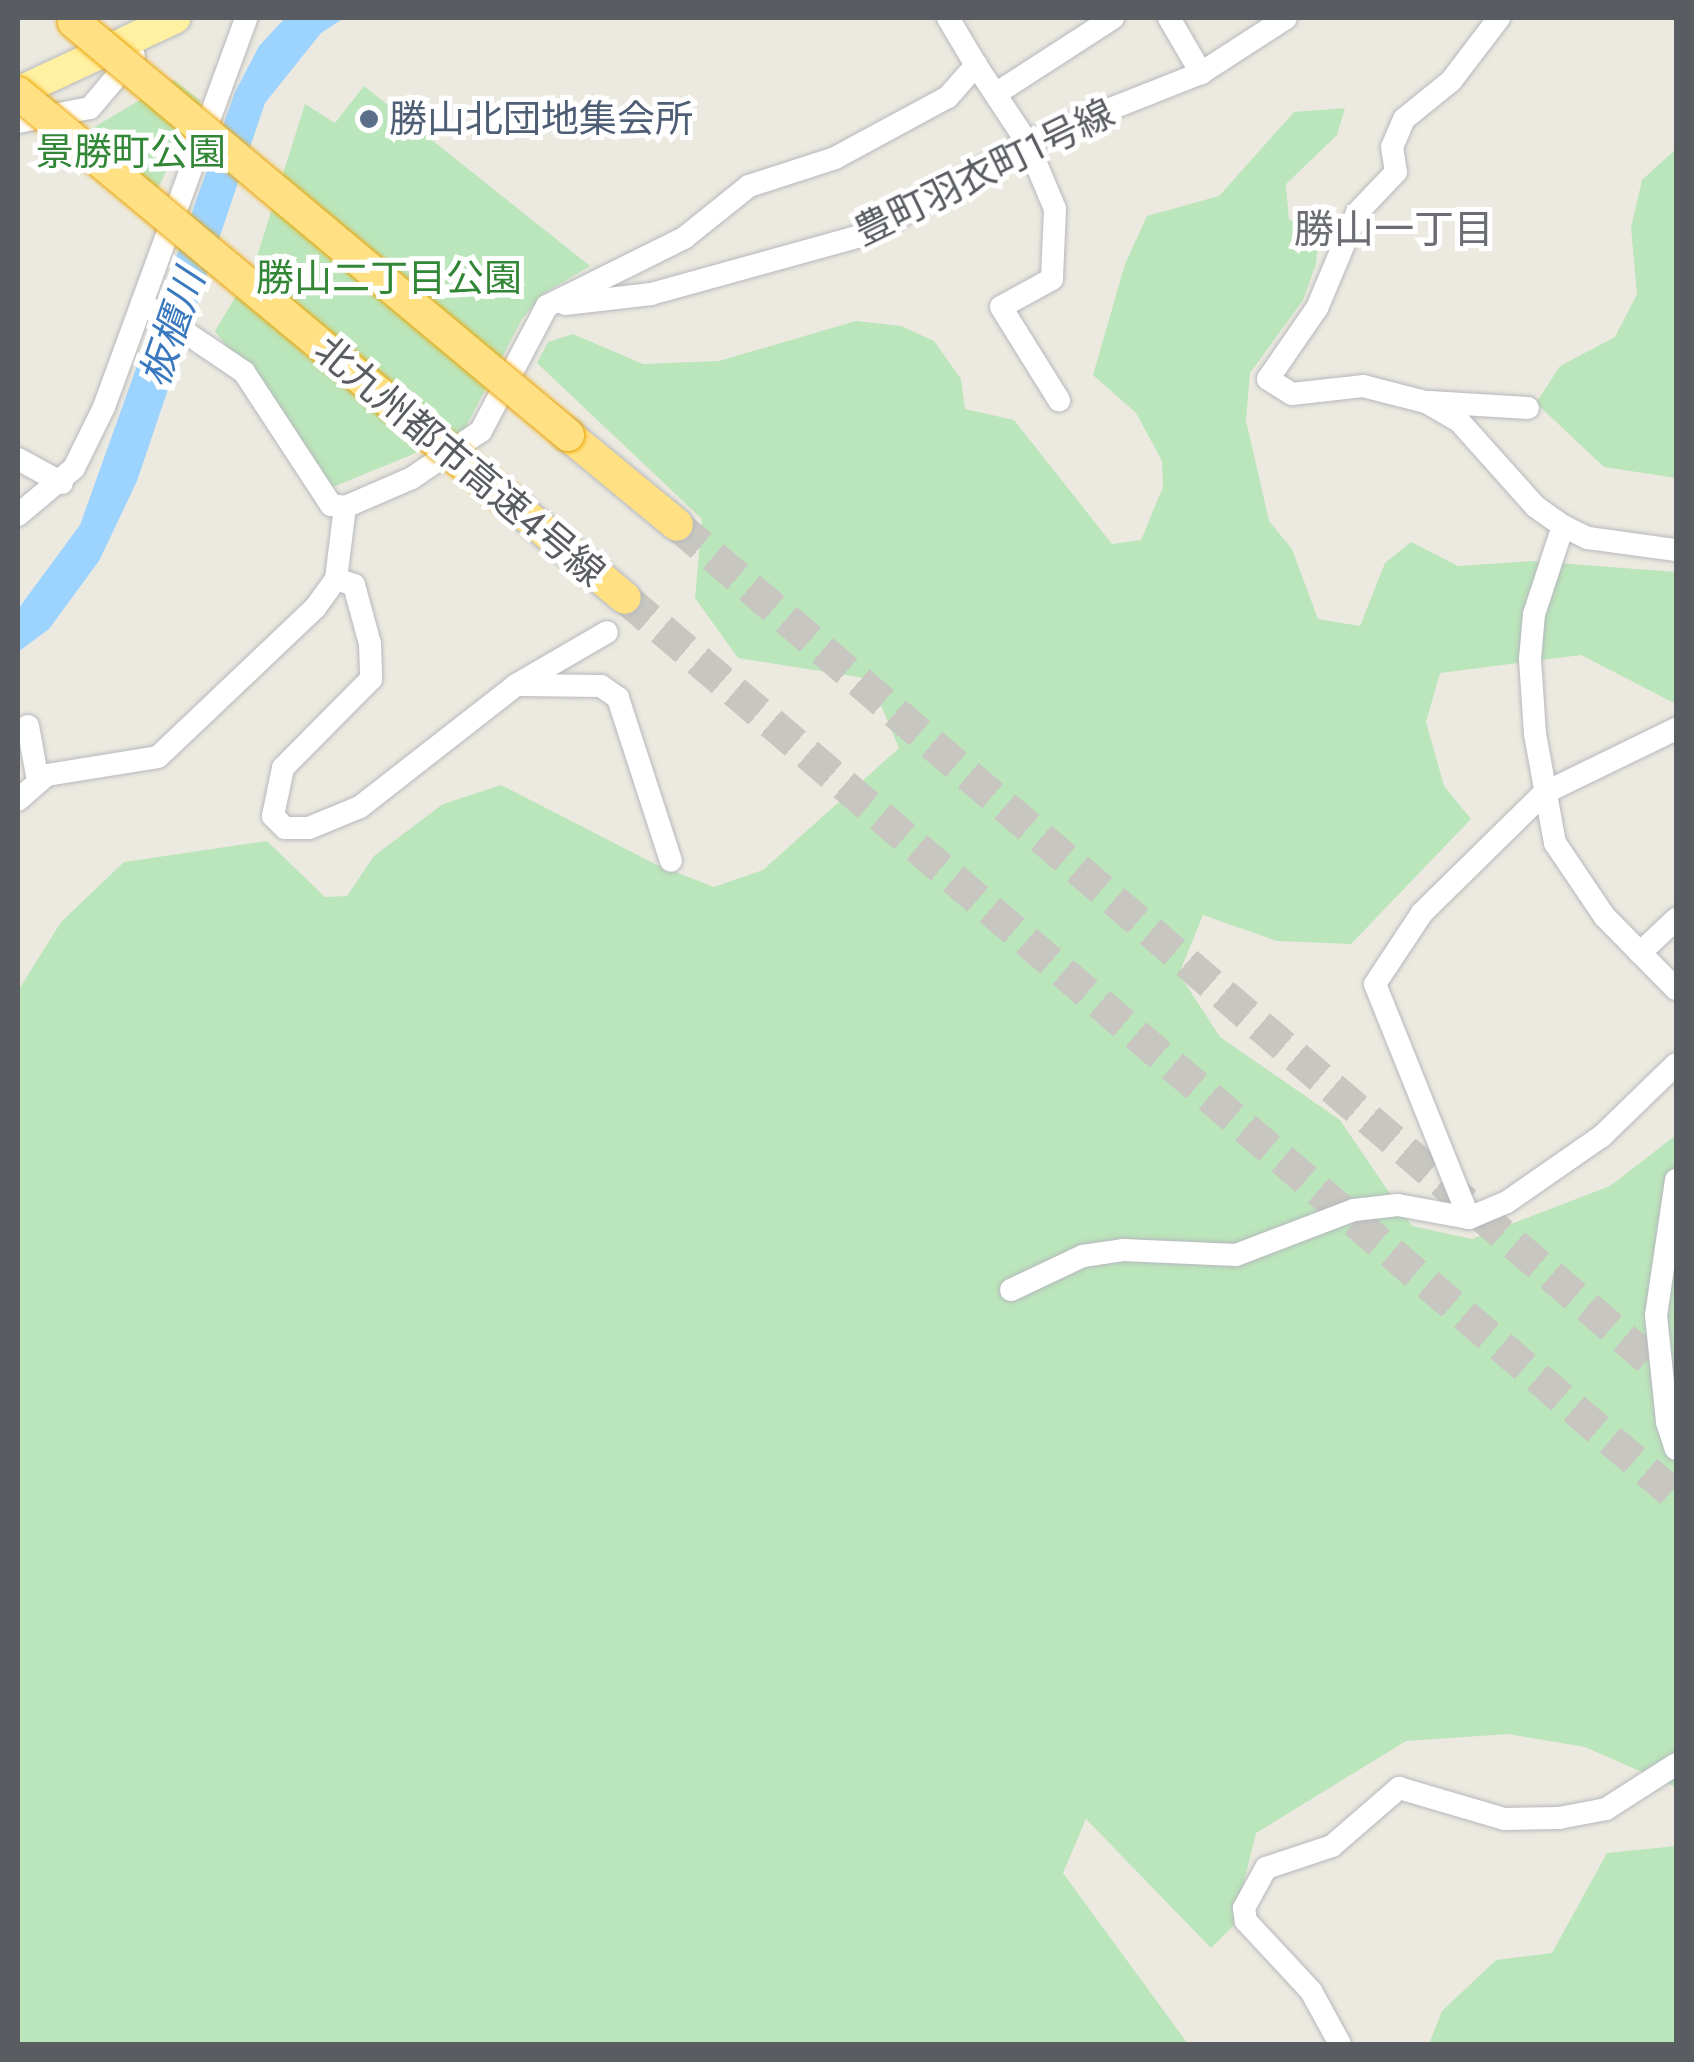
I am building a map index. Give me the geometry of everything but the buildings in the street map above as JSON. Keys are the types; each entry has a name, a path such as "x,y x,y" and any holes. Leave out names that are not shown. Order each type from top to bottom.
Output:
{"highway":[{"path":"72,20 676,525"},
{"name":"北九州都市高速４号線","path":"18,92 625,598"}],"main road":[{"path":"18,92 167,23"}],"street":[{"path":"18,514 62,483 104,407 146,305 246,18"},
{"path":"948,18 1027,142 1055,209 1052,280 1001,306 1058,400"},
{"path":"997,92 1113,18"},
{"path":"1169,18 1201,74"},
{"name":"豊町羽衣町1号線","path":"547,306 651,294 872,233 1027,142 1201,74 1286,18"},
{"path":"1499,18 1451,81 1404,119 1392,146 1396,172 1357,213 1318,308 1268,379 1292,394 1364,386 1426,402 1528,408"},
{"path":"18,122 90,108 167,23"},
{"path":"146,305 204,341 244,372 332,504 345,507 412,478 481,430 547,306 684,238 750,186 835,158 948,98 976,65"},
{"path":"1426,402 1459,422 1536,507 1563,526 1588,538 1676,550"},
{"path":"18,459 62,483"},
{"path":"18,800 38,781 158,757 315,608 336,579 345,507"},
{"path":"1563,526 1534,614 1530,659 1544,793 1555,843 1576,878 1676,989"},
{"path":"336,579 354,585 370,644 371,679 283,768 273,816 285,828 309,828 360,807 516,685 607,632"},
{"path":"516,685 600,686 618,698 671,861"},
{"path":"28,726 38,781"},
{"path":"1469,1218 1376,984 1422,913 1544,793 1676,729"},
{"path":"1640,952 1676,919"},
{"path":"1011,1290 1083,1256 1123,1250 1236,1255 1354,1210 1398,1205 1469,1218 1507,1202 1602,1136 1676,1064"},
{"path":"1676,1180 1656,1315 1667,1422 1676,1449"},
{"path":"1340,2044 1311,1990 1246,1921 1244,1908 1266,1868 1332,1846 1400,1788 1504,1820 1559,1818 1606,1809 1676,1764"}],"green space":[{"name":"景勝町公園","path":"174,80 201,101 147,210 57,149"},
{"name":"勝山二丁目公園","path":"364,86 590,266 543,294 522,319 462,434 333,487 215,331 254,266 305,104 335,123"},
{"path":"1345,108 1337,135 1286,184 1289,220 1320,227 1316,264 1303,300 1250,373 1246,420 1269,521 1292,549 1318,619 1360,626 1385,563 1411,542 1458,566 1532,561 1676,572 1676,704 1581,655 1440,673 1426,722 1444,786 1471,819 1351,944 1277,941 1203,915 1179,974 1220,1037 1340,1120 1412,1226 1472,1239 1610,1186 1676,1135 1676,1787 1585,1747 1508,1734 1406,1741 1256,1833 1233,1926 1211,1948 1086,1819 1063,1873 1188,2044 18,2044 18,991 61,922 124,862 267,841 325,897 347,896 374,856 443,804 501,785 655,864 714,887 763,870 899,748 870,679 738,658 695,598 702,519 537,363 548,342 573,334 643,364 719,361 856,321 901,326 934,341 961,379 965,409 1014,420 1112,544 1141,540 1163,487 1162,461 1136,413 1093,375 1125,264 1147,216 1219,196 1294,112"},
{"path":"1676,149 1676,478 1604,467 1536,403 1560,366 1615,337 1637,294 1631,228 1642,180"},
{"path":"1676,1846 1676,2044 1429,2044 1442,2011 1496,1960 1552,1953 1607,1853"}],"water":[{"name":"板櫃川","path":"285,18 344,18 321,33 265,103 137,481 99,561 49,629 18,652 18,609 80,525 235,92 259,46"}],"tunnel":[{"path":"677,525 1676,1383"},
{"path":"625,598 1676,1496"}],"place":[{"name":"勝山北団地集会所","path":"369,119"}],"district":[{"name":"勝山一丁目","path":"1394,229"}]}
